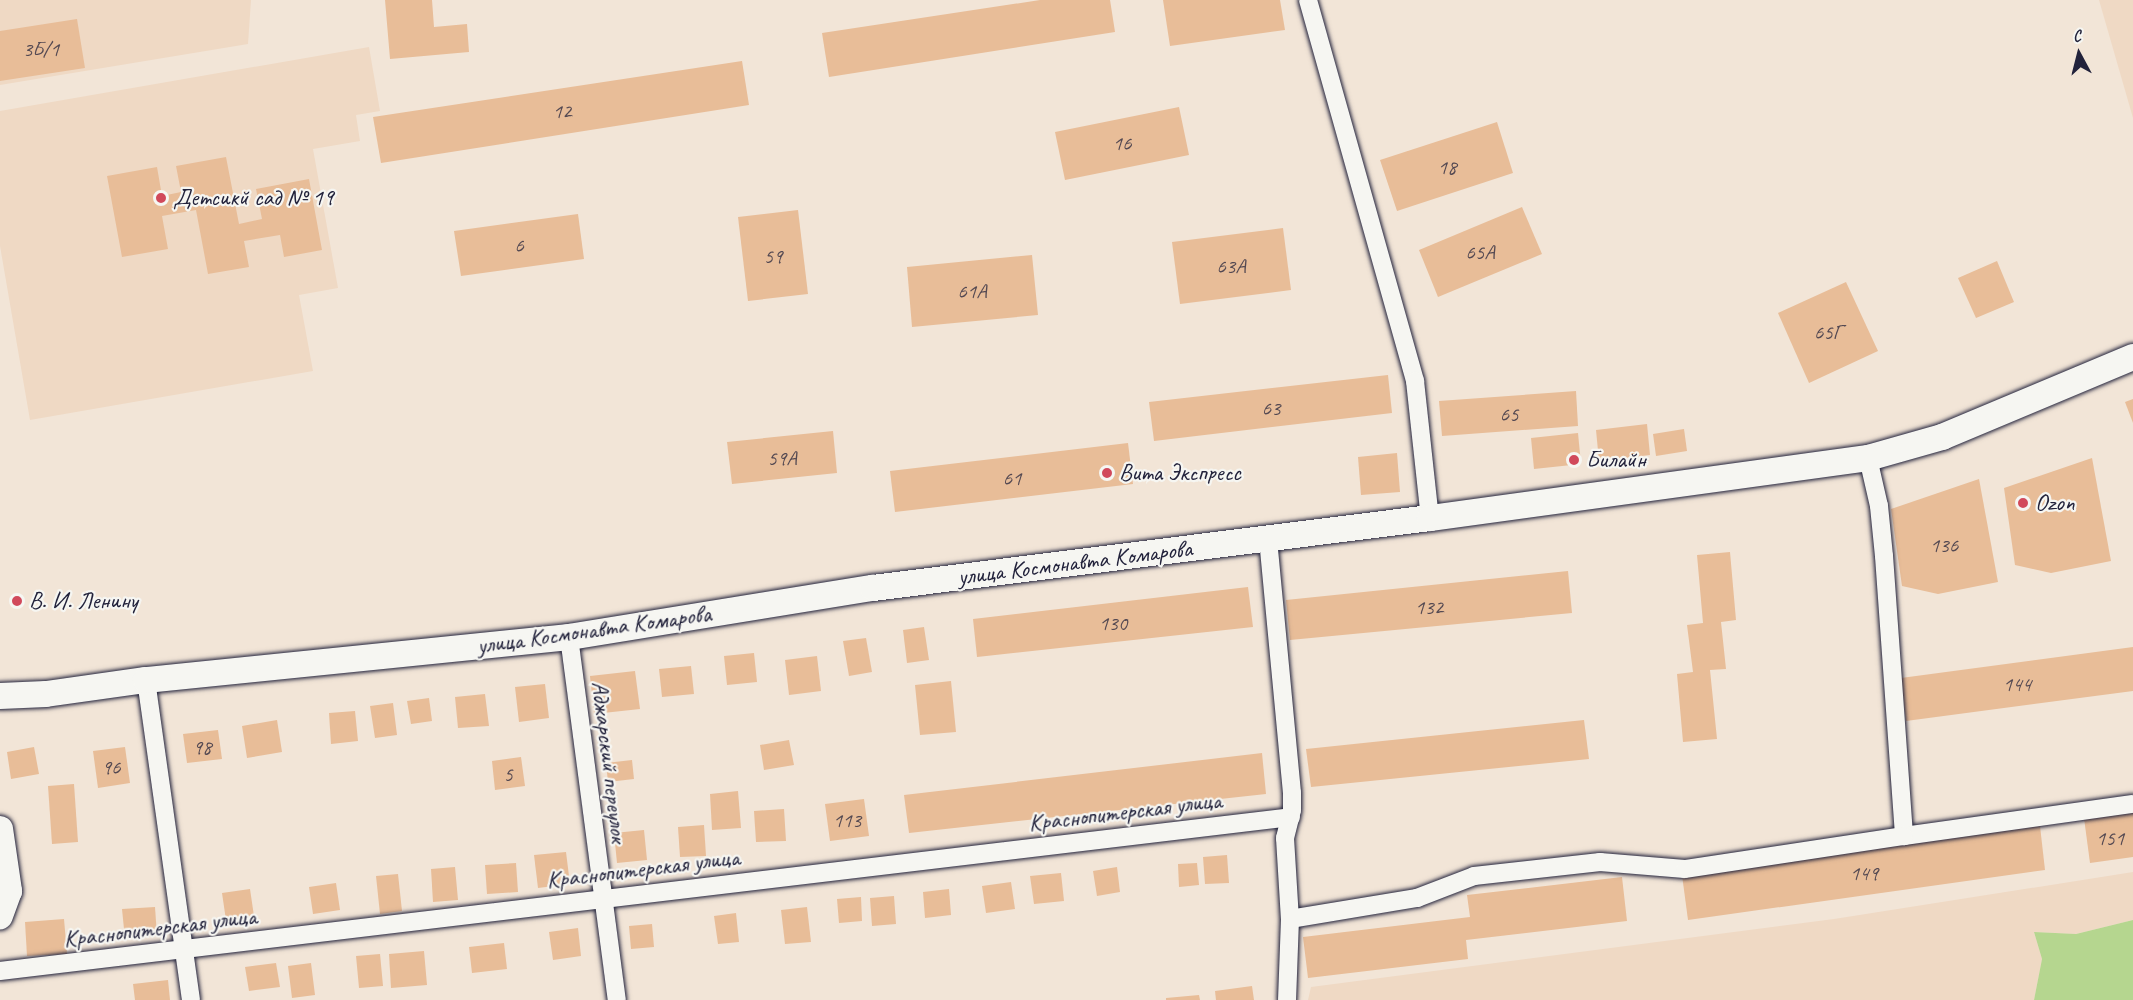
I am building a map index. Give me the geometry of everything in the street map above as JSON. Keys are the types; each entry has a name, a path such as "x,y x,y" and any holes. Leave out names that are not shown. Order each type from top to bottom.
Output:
{"main road":[{"name":"улица Космонавта Комарова","path":"0,696 46,694 146,680 569,636 873,588 1430,518 1868,458 1942,437 2133,357"},
{"path":"0,829 9,891 0,916"}],"street":[{"path":"1308,0 1415,381 1430,518"},
{"path":"1868,458 1878,506 1884,556 1904,836"},
{"path":"1268,539 1291,774 1291,817 1285,838 1290,919 1287,1000"},
{"name":"Аджарский переулок","path":"569,636 617,1000"},
{"path":"146,680 190,1000"},
{"path":"1290,919 1417,898 1474,876 1600,862 1685,869 2133,804"},
{"name":"Краснопитерская улица","path":"0,971 603,897 1291,817"}],"shaded area":[{"path":"0,0 251,0 248,44 0,85"},
{"path":"2099,0 2133,0 2133,118"},
{"name":"Детсикй сад № 19","path":"369,47 380,111 356,115 360,141 313,149 338,288 299,295 313,371 30,420 0,246 0,111"},
{"path":"2133,872 2133,920 2076,934 2034,932 2042,959 2034,1000 1308,1000 1311,987 1834,919"}],"green space":[{"path":"2133,920 2133,1000 2034,1000 2042,959 2034,932 2076,934"}],"building":[{"path":"385,0 432,0 434,27 467,24 469,52 390,59"},
{"path":"1040,0 1110,0 1115,32 829,77 822,33"},
{"path":"1163,0 1280,0 1285,30 1170,46"},
{"path":"77,19 85,68 0,81 0,31"},
{"path":"742,61 749,105 381,163 373,117"},
{"path":"1179,107 1189,155 1065,180 1055,132"},
{"path":"1497,122 1513,173 1397,211 1380,160"},
{"path":"226,157 239,224 262,219 256,189 309,179 322,250 284,257 280,235 244,241 249,267 208,274 196,210 162,216 168,249 122,257 107,176 157,167 162,196 181,192 176,166"},
{"path":"1522,207 1542,254 1438,297 1419,250"},
{"path":"798,210 808,294 748,301 738,217"},
{"path":"578,214 584,259 461,276 454,231"},
{"path":"1283,228 1291,290 1180,304 1172,242"},
{"path":"1032,255 1038,315 912,327 907,267"},
{"path":"1997,261 2014,302 1976,318 1958,278"},
{"path":"1846,282 1878,351 1809,383 1778,313"},
{"path":"1388,375 1392,413 1154,441 1149,402"},
{"path":"1576,391 1578,426 1442,436 1439,401"},
{"path":"2133,399 2133,423 2125,402"},
{"path":"1647,424 1650,455 1599,461 1596,430"},
{"path":"1684,429 1687,451 1656,456 1653,434"},
{"path":"833,431 837,473 732,484 727,442"},
{"path":"1578,433 1581,464 1534,469 1531,438"},
{"path":"1128,443 1133,484 895,512 890,471"},
{"path":"1397,453 1400,492 1361,495 1358,457"},
{"path":"2092,458 2111,561 2051,573 2015,565 2004,488"},
{"path":"1979,479 1998,582 1938,594 1902,586 1891,509"},
{"path":"1730,552 1736,620 1721,622 1726,669 1710,670 1717,739 1683,742 1677,674 1693,672 1687,625 1703,623 1697,555"},
{"path":"1568,571 1572,613 1290,640 1286,600"},
{"path":"1248,587 1253,627 977,657 973,619"},
{"path":"924,627 929,660 907,663 903,630"},
{"path":"866,638 872,672 849,676 843,641"},
{"path":"2133,647 2133,691 1906,721 1901,678"},
{"path":"754,653 757,682 727,685 724,656"},
{"path":"817,656 821,691 789,695 785,660"},
{"path":"691,666 694,694 662,697 659,669"},
{"path":"635,671 640,709 594,714 590,676"},
{"path":"951,681 956,732 920,735 915,685"},
{"path":"545,684 549,718 519,722 515,687"},
{"path":"485,694 489,726 458,728 455,697"},
{"path":"429,698 432,721 411,724 407,701"},
{"path":"393,703 397,735 375,738 370,706"},
{"path":"355,711 358,741 331,744 329,713"},
{"path":"277,720 282,752 247,758 242,726"},
{"path":"1584,720 1589,759 1311,787 1306,749"},
{"path":"218,730 222,759 187,763 183,734"},
{"path":"789,740 794,765 764,770 760,745"},
{"path":"34,747 39,774 11,779 7,752"},
{"path":"125,747 130,783 98,788 93,751"},
{"path":"1262,753 1266,794 909,833 904,795"},
{"path":"521,757 525,786 495,790 492,761"},
{"path":"632,760 634,779 608,782 606,763"},
{"path":"74,784 78,842 52,844 48,786"},
{"path":"738,791 741,828 712,830 710,794"},
{"path":"864,799 869,836 830,841 825,804"},
{"path":"784,809 786,841 756,842 754,811"},
{"path":"2133,812 2133,857 2090,863 2084,818"},
{"path":"704,825 706,856 680,857 678,827"},
{"path":"2040,826 2045,870 1688,920 1682,875"},
{"path":"644,830 647,860 617,863 614,833"},
{"path":"566,852 570,884 538,888 534,855"},
{"path":"1227,855 1229,883 1205,884 1203,857"},
{"path":"516,863 518,892 487,894 485,865"},
{"path":"1197,863 1199,885 1179,887 1178,864"},
{"path":"455,867 458,900 433,902 431,869"},
{"path":"1117,867 1120,892 1097,896 1093,871"},
{"path":"1061,873 1064,901 1034,904 1030,876"},
{"path":"398,874 402,911 380,914 376,876"},
{"path":"1622,877 1627,921 1466,940 1468,959 1308,978 1303,937 1470,917 1467,895"},
{"path":"1011,882 1015,909 986,913 982,886"},
{"path":"336,883 340,910 313,914 309,887"},
{"path":"250,889 255,923 227,927 222,893"},
{"path":"949,889 951,915 925,918 923,892"},
{"path":"894,896 896,924 872,926 870,898"},
{"path":"861,897 862,921 839,923 837,899"},
{"path":"155,907 157,936 125,939 122,909"},
{"path":"807,907 811,942 785,944 781,910"},
{"path":"736,913 739,942 718,944 714,916"},
{"path":"64,919 67,954 27,956 25,922"},
{"path":"652,924 654,947 631,949 629,926"},
{"path":"578,928 581,956 553,960 549,932"},
{"path":"504,943 507,969 472,973 469,947"},
{"path":"424,951 427,985 391,988 389,954"},
{"path":"380,954 383,986 359,988 356,956"},
{"path":"276,963 280,987 249,991 245,967"},
{"path":"311,963 315,995 292,998 288,966"},
{"path":"168,980 170,1000 135,1000 133,984"},
{"path":"1252,986 1254,1000 1216,1000 1215,991"},
{"path":"1199,995 1200,1000 1166,1000 1166,998"}],"place":[{"name":"Детсикй сад № 19","path":"161,198"},
{"name":"Билайн","path":"1574,460"},
{"name":"Вита Экспресс","path":"1107,473"},
{"name":"Ozon","path":"2023,503"},
{"name":"В. И. Ленину","path":"17,601"}]}
